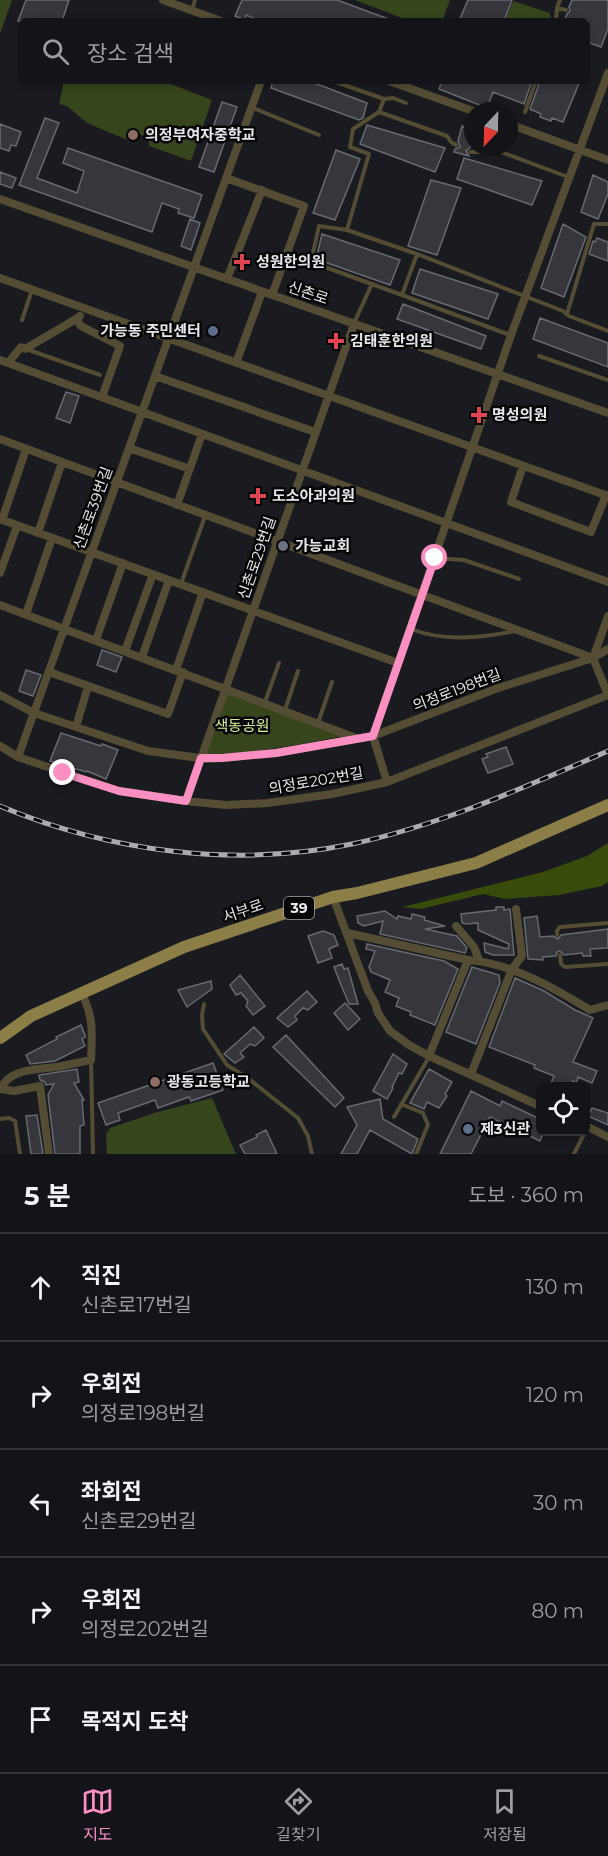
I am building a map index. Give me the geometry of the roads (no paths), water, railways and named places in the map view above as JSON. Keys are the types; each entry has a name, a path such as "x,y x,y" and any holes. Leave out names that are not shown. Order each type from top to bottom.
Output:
{"main road":[{"name":"서부로","path":"0,1038 31,1016 184,947 333,897 476,863 608,805"}],"street":[{"path":"163,0 213,18"},
{"path":"387,782 373,736 525,296 580,149 604,98 608,73"},
{"name":"신촌로39번길","path":"18,757 260,84"},
{"path":"397,84 464,108"},
{"path":"518,127 608,160"},
{"path":"226,178 304,206 272,295"},
{"path":"227,279 262,190"},
{"name":"신촌로","path":"0,201 608,413"},
{"path":"0,278 607,495 591,532 511,502 523,466"},
{"path":"236,363 262,292"},
{"path":"4,361 21,347 25,349 76,319 86,309"},
{"path":"76,319 81,326 120,346 102,397"},
{"name":"신촌로29번길","path":"186,801 354,324"},
{"path":"4,361 608,582"},
{"path":"155,376 315,432"},
{"path":"177,505 202,434"},
{"path":"0,439 593,658"},
{"path":"129,448 190,470"},
{"path":"26,449 1,520 398,663"},
{"path":"38,532 62,462"},
{"path":"0,573 17,526"},
{"path":"26,614 52,538"},
{"path":"96,640 123,563"},
{"path":"125,651 153,574"},
{"path":"142,657 169,580"},
{"path":"49,672 168,714 202,592"},
{"path":"0,605 357,738"},
{"path":"608,616 593,658 608,695"},
{"name":"의정로198번길","path":"0,695 34,713 148,751 201,758 222,758 276,753 373,736 498,688 593,658 608,649"},
{"path":"76,727 88,686"},
{"name":"의정로202번길","path":"0,746 18,757 119,791 226,805 268,803 332,794 387,782 608,695"},
{"path":"333,897 368,991 378,1013 390,1031 429,1056 536,1104"},
{"path":"471,1074 512,969 522,956 516,909"},
{"path":"456,927 474,947 479,960"},
{"path":"348,933 512,969 590,1010 608,1005"},
{"path":"429,1056 468,960"},
{"path":"49,1154 40,1086 14,1091 0,1089 3,1082 20,1072 91,1059 93,1025 82,993"},
{"path":"590,1130 608,1137"}],"lane":[{"path":"192,10 195,0"},
{"path":"556,18 560,0"},
{"path":"557,8 566,10"},
{"path":"342,84 384,99 393,98 406,103"},
{"path":"525,112 535,84"},
{"path":"347,230 369,154 350,147 353,129 379,112 384,99"},
{"path":"252,107 319,135"},
{"path":"379,112 447,136 456,145"},
{"path":"511,156 570,178"},
{"path":"567,314 594,224 608,225"},
{"path":"511,335 311,262 319,226 347,230 417,254 563,311 608,332"},
{"path":"402,295 417,254"},
{"path":"354,324 372,284"},
{"path":"22,320 33,289"},
{"path":"25,349 100,375"},
{"path":"539,356 608,380"},
{"path":"181,584 206,515"},
{"path":"435,558 464,560 519,579"},
{"path":"410,629 428,636 459,638 490,636 518,630"},
{"path":"265,703 279,663"},
{"path":"285,710 298,671"},
{"path":"318,723 332,682"},
{"path":"557,935 560,927 608,923"},
{"path":"560,955 561,964 565,967 608,964"},
{"path":"204,1004 203,1029 227,1065 249,1079 298,1118 308,1136 312,1154"},
{"path":"394,1117 429,1056"},
{"path":"91,1059 93,1154"},
{"path":"402,1104 423,1113 428,1125 416,1154"},
{"path":"0,1119 9,1118 15,1121 20,1154"},
{"path":"574,1154 583,1136"}],"railway":[{"path":"0,806 42,822 129,845 218,855 263,855 308,851 352,844 418,827 482,804 608,751"}],"place":[{"name":"의정부여자중학교","path":"133,135"},
{"name":"성원한의원","path":"242,262"},
{"name":"가능동 주민센터","path":"213,331"},
{"name":"김태훈한의원","path":"336,341"},
{"name":"명성의원","path":"479,415"},
{"name":"도소아과의원","path":"258,496"},
{"name":"가능교회","path":"283,546"},
{"name":"광동고등학교","path":"155,1082"},
{"name":"제3신관","path":"468,1129"}],"park label":[{"name":"색동공원","path":"242,726"}]}
